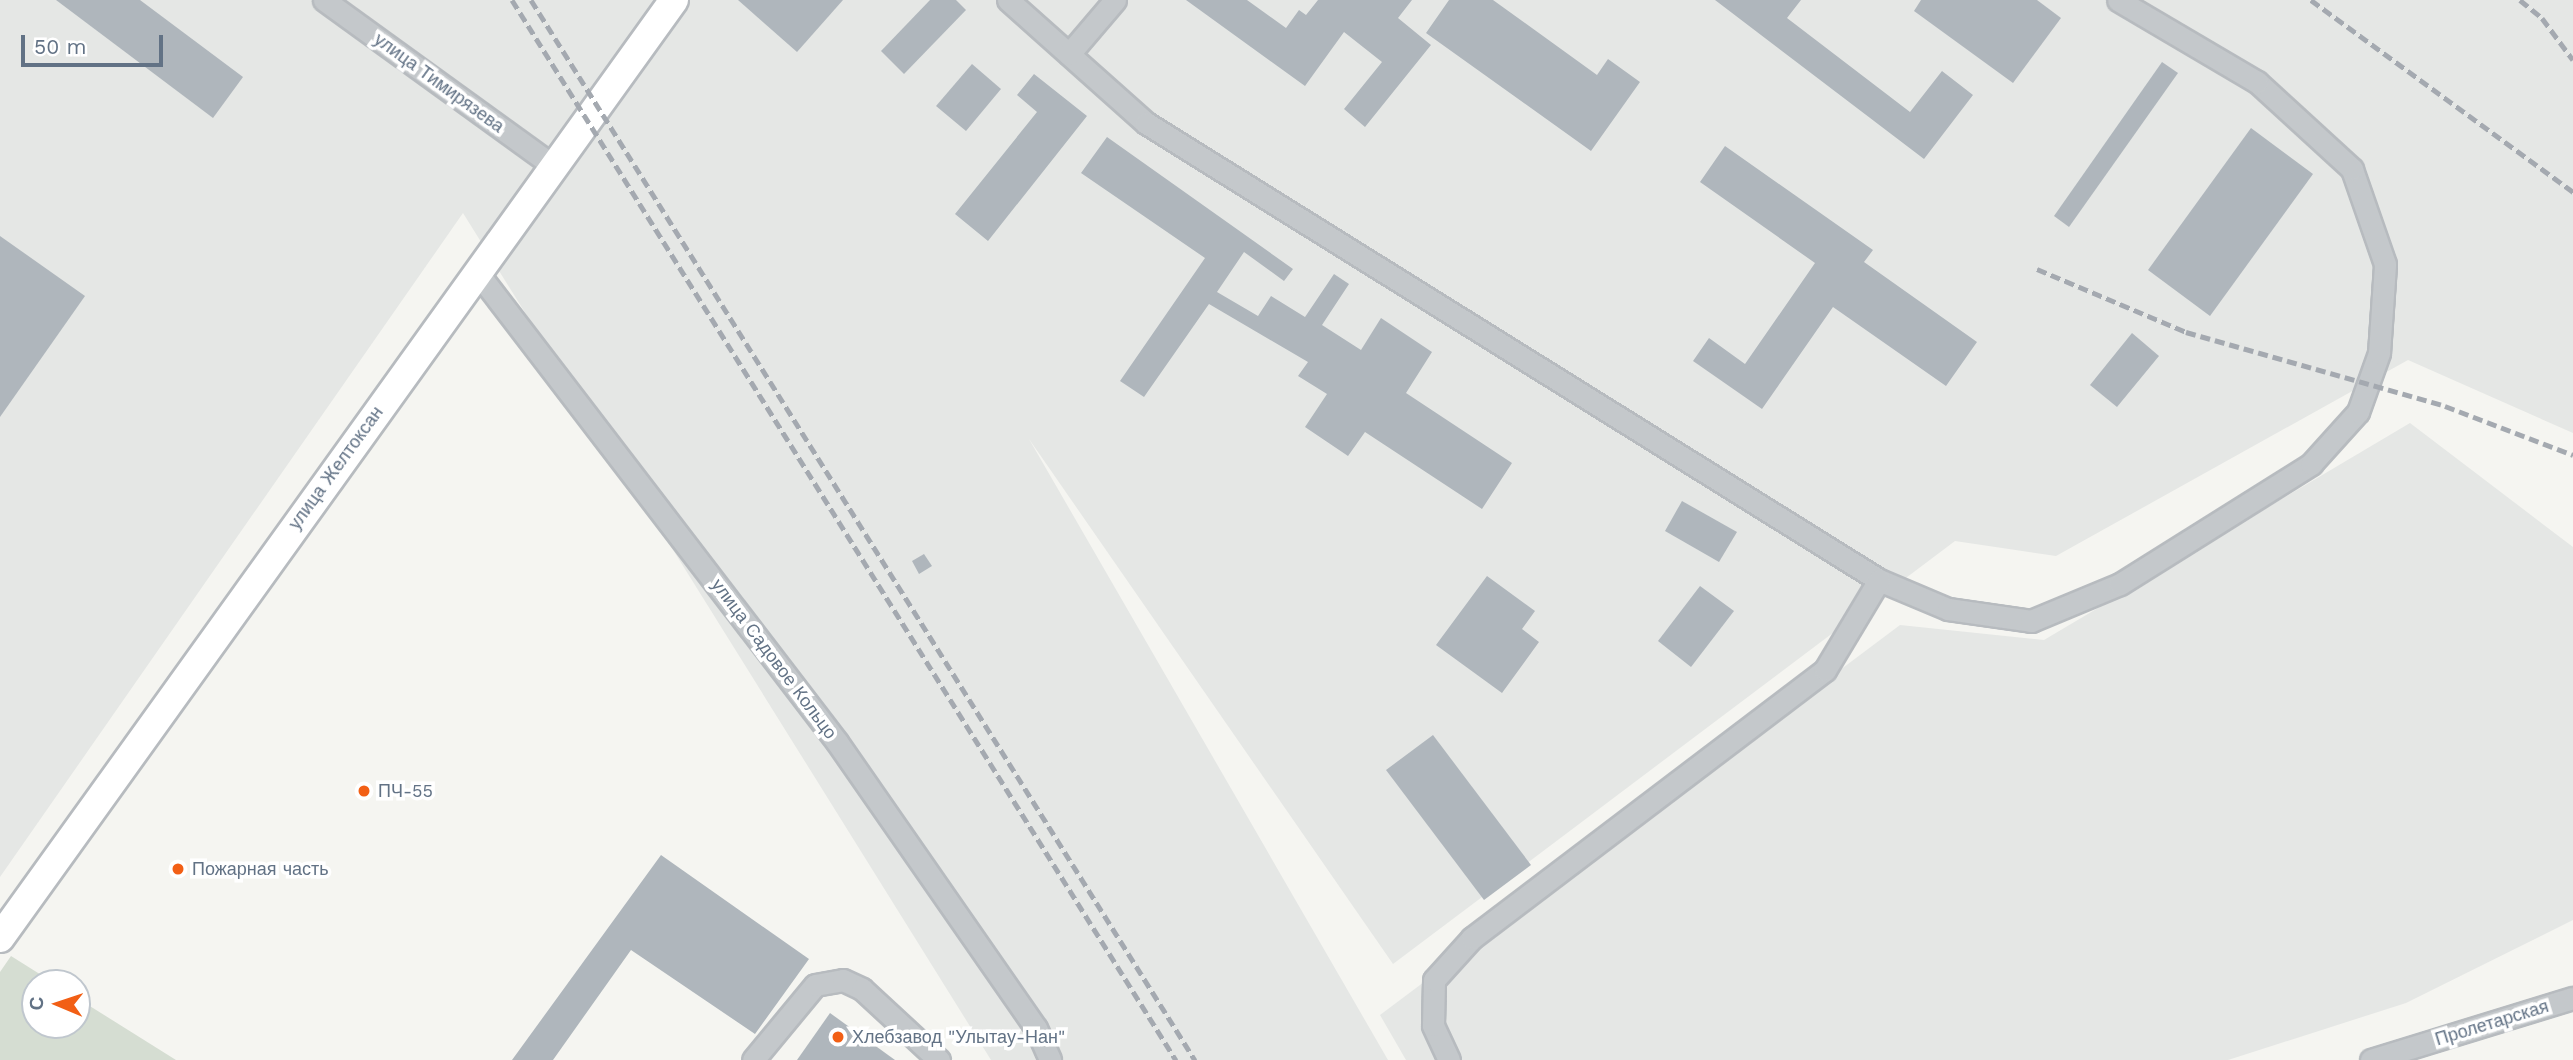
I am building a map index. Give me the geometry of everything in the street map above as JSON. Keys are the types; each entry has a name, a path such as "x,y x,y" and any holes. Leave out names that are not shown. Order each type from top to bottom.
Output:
{"main road":[{"name":"улица Желтоксан","path":"0,936 674,0"}],"street":[{"name":"улица Тимирязева","path":"324,0 553,166"},
{"path":"1008,0 1146,123 1879,580 1948,609 2031,621 2120,584 2311,464 2358,412 2379,353 2385,264 2352,169 2257,82 2118,0"},
{"path":"1069,54 1115,0"},
{"name":"улица Садовое Кольцо","path":"477,272 837,742 1036,1028 1050,1060"},
{"path":"1448,1060 1433,1025 1434,980 1472,938 1825,670 1879,580"},
{"path":"753,1060 815,985 843,980 862,989 939,1060"},
{"name":"Пролетарская","path":"2371,1060 2573,998"}],"shaded area":[{"path":"0,0 2573,0 2573,433 2408,360 2056,556 1955,541 1393,964 1029,439 1388,1060 991,1060 463,213 0,877"},
{"path":"2410,423 2573,547 2573,920 2406,1003 2228,1060 1406,1060 1380,1015 1900,625 2044,640"},
{"path":"11,956 32,969 21,969 21,1039 91,1039 91,1007 176,1060 0,1060 0,972"}],"building":[{"path":"56,0 140,0 243,77 213,118"},
{"path":"738,0 843,0 797,52"},
{"path":"930,0 956,0 966,10 904,74 881,51"},
{"path":"1186,0 1247,0 1286,28 1299,10 1306,15 1318,0 1412,0 1398,18 1431,45 1365,127 1344,109 1382,62 1344,32 1305,86"},
{"path":"1449,0 1493,0 1597,75 1608,59 1640,82 1591,151 1426,33"},
{"path":"1715,0 1801,0 1787,18 1910,112 1942,71 1973,95 1924,159"},
{"path":"1921,0 2037,0 2061,18 2013,83 1914,11"},
{"path":"2162,62 2178,73 2069,227 2054,216"},
{"path":"972,64 1001,89 966,131 936,106"},
{"path":"1034,74 1087,116 988,241 955,214 1037,112 1017,95"},
{"path":"2251,128 2313,174 2210,316 2148,270"},
{"path":"1107,137 1293,269 1284,281 1244,252 1217,292 1258,316 1271,296 1305,317 1334,274 1349,284 1322,325 1361,350 1381,318 1432,352 1406,393 1512,463 1482,509 1365,432 1348,456 1305,427 1327,394 1298,376 1308,362 1209,304 1144,397 1120,381 1205,258 1081,173"},
{"path":"1725,146 1873,250 1864,262 1977,342 1946,386 1833,307 1762,409 1693,361 1709,338 1745,364 1815,263 1700,182"},
{"path":"0,236 85,296 0,417"},
{"path":"2132,333 2159,356 2117,407 2090,385"},
{"path":"1682,501 1737,532 1719,562 1665,531"},
{"path":"924,554 932,566 919,574 912,561"},
{"path":"1487,576 1535,611 1522,629 1539,642 1502,693 1436,645"},
{"path":"1700,586 1734,611 1691,667 1658,641"},
{"path":"1433,735 1531,865 1484,900 1386,770"},
{"path":"661,855 809,959 755,1034 631,950 553,1060 512,1060"},
{"name":"Хлебзавод \"Улытау-Нан\"","path":"830,1013 895,1060 797,1060"}],"railway":[{"path":"512,0 1176,1060"},
{"path":"531,0 1195,1060"},
{"path":"2311,0 2573,192"},
{"path":"2520,0 2542,18 2573,60"},
{"path":"2037,269 2186,332 2445,406 2573,455"}],"place":[{"name":"ПЧ-55","path":"364,791"},
{"name":"Пожарная часть","path":"178,869"},
{"name":"Хлебзавод \"Улытау-Нан\"","path":"838,1037"}]}
